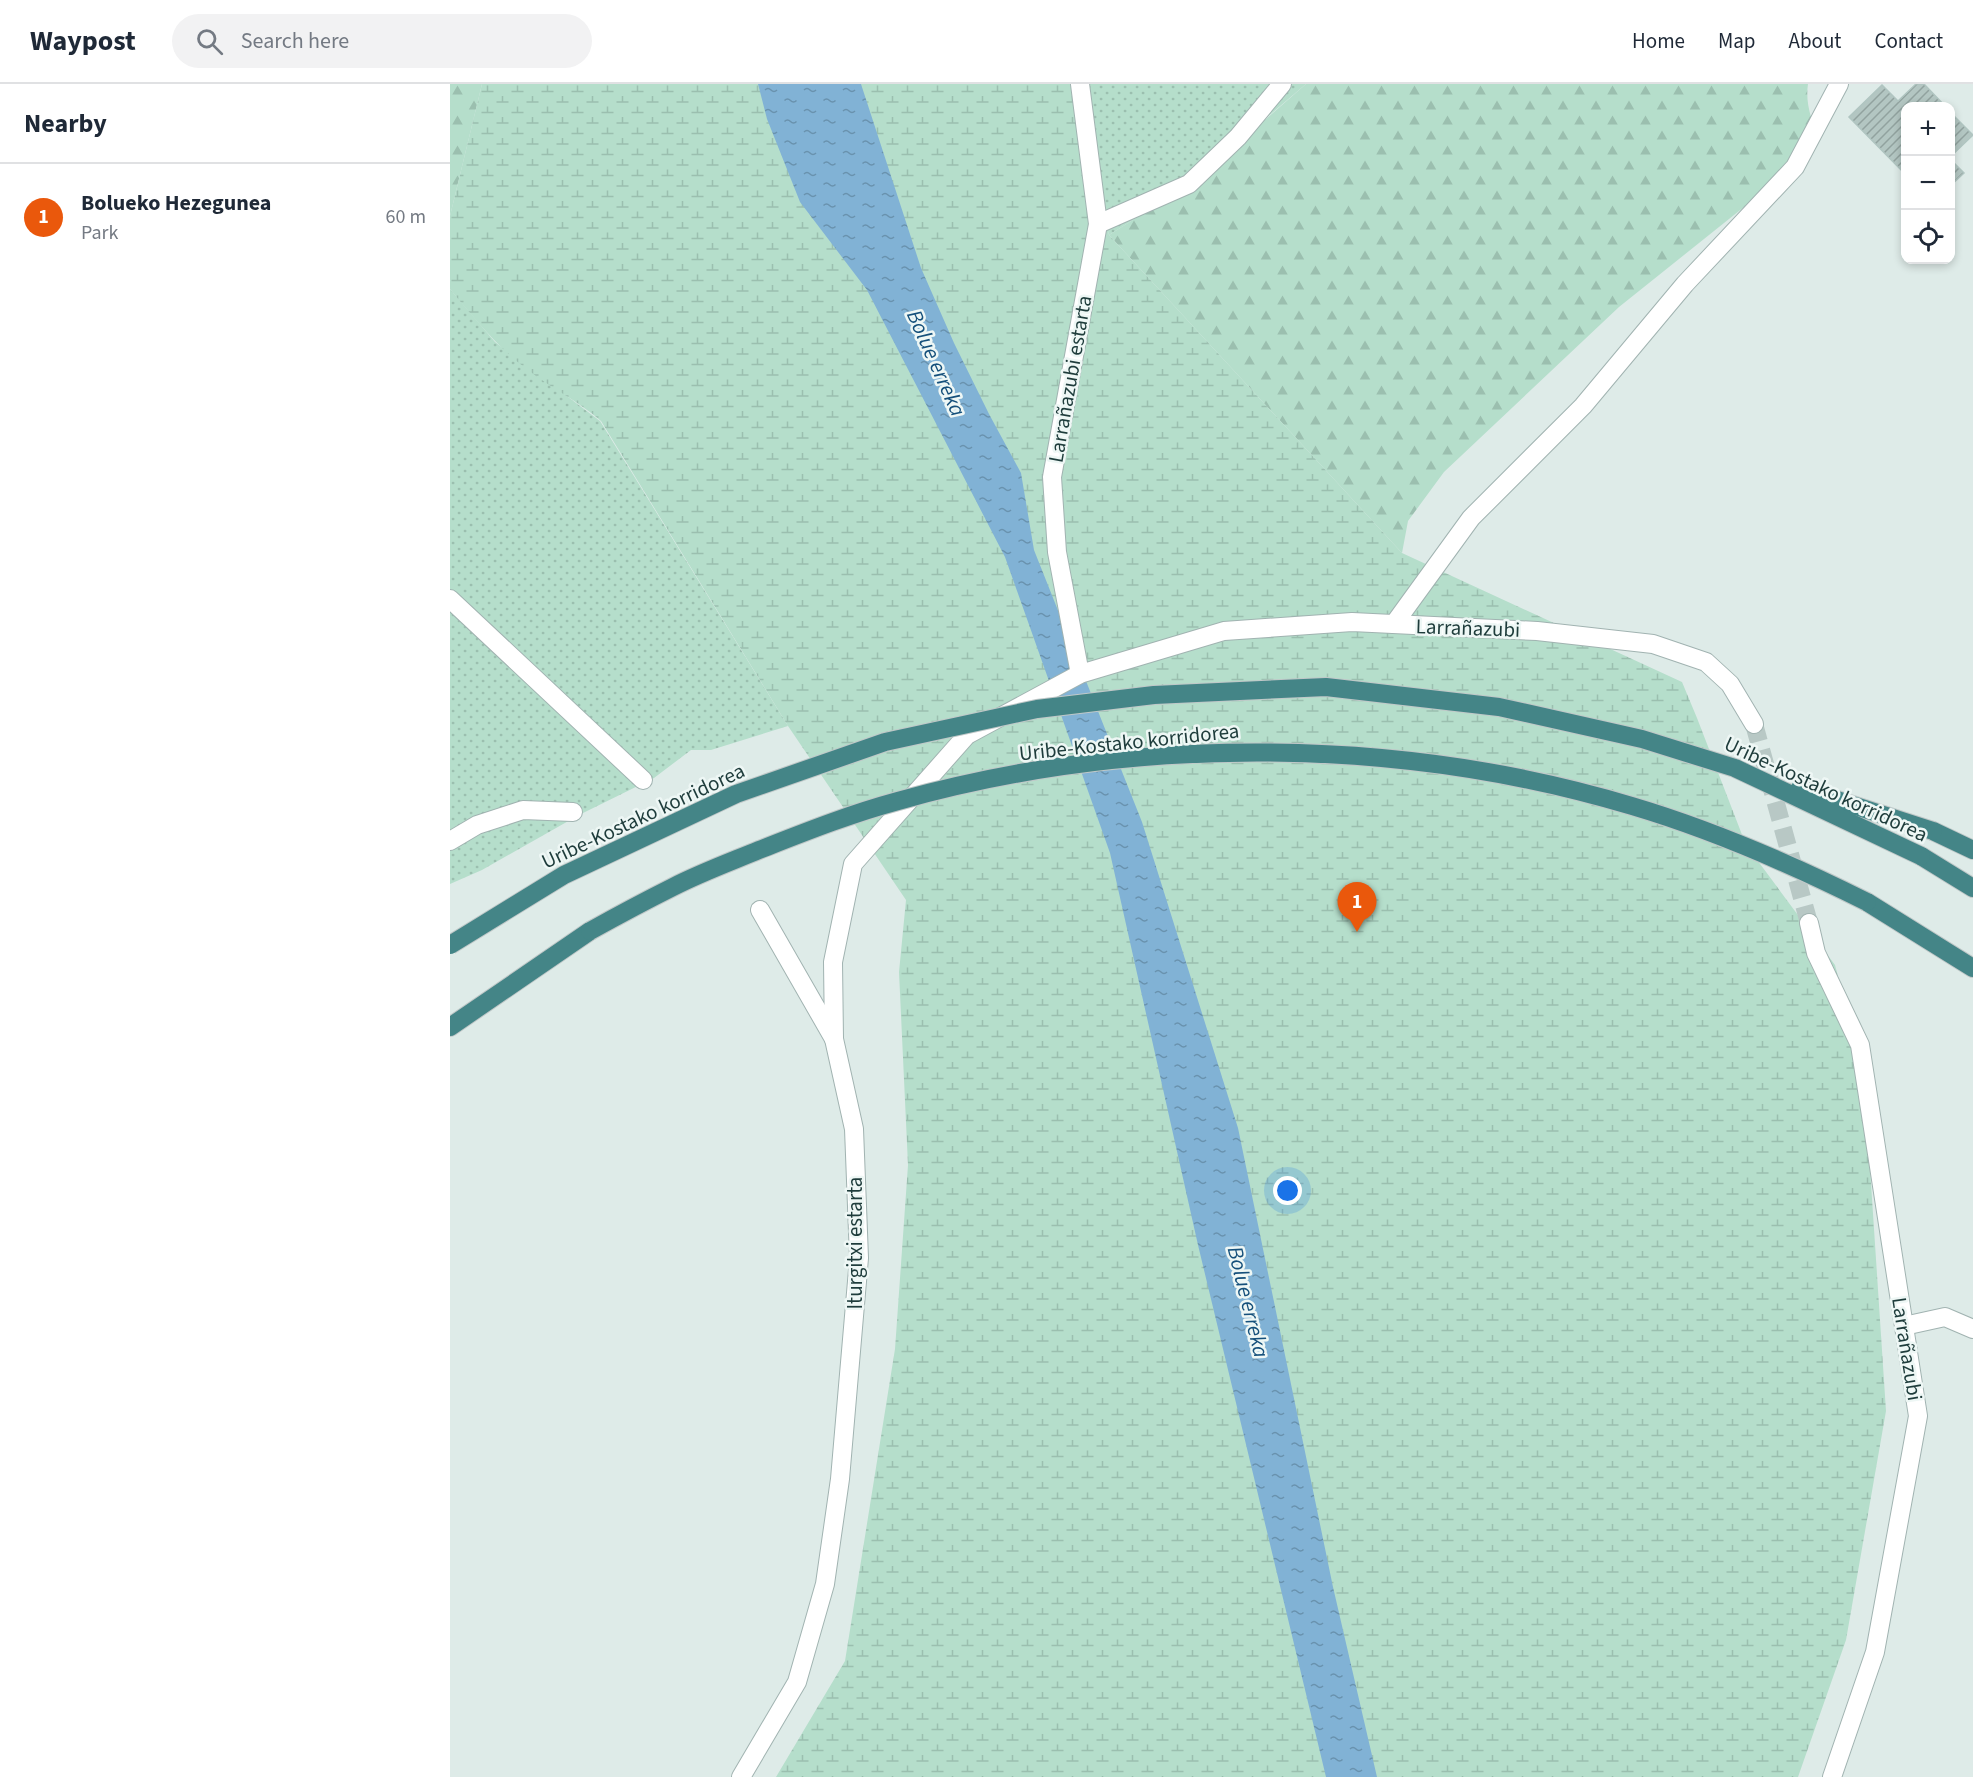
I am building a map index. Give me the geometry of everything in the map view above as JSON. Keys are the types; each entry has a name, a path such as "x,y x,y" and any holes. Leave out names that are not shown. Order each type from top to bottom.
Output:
{"highway":[{"name":"Uribe-Kostako korridorea","path":"450,945 564,875 736,794 885,742 1037,709 1154,695 1326,687 1499,707 1642,739 1735,768 1921,856 1973,888"},
{"name":"Uribe-Kostako korridorea","path":"450,1027 590,931 675,886 816,828 897,801 967,784 1057,767 1173,755 1252,752 1343,754 1408,760 1553,784 1633,806 1722,836 1805,872 1867,902 1973,968"},
{"path":"1735,768 1934,831 1973,850"}],"street":[{"name":"Larrañazubi estarta","path":"1080,84 1098,224 1052,477 1057,552 1080,674"},
{"path":"1098,224 1189,184 1238,137 1282,84"},
{"path":"1394,624 1471,518 1583,406 1685,285 1795,167 1839,84"},
{"path":"450,599 643,780"},
{"name":"Larrañazubi","path":"967,735 1080,674 1224,631 1352,622 1538,631 1653,644 1706,662 1730,684 1754,724"},
{"name":"Iturgitxi estarta","path":"741,1777 797,1682 825,1584 840,1479 859,1258 854,1129 834,1039 833,962 853,864 967,735"},
{"path":"450,841 477,825 523,810 573,812"},
{"path":"760,910 834,1039"},
{"name":"Larrañazubi","path":"1809,922 1816,953 1860,1045 1918,1416 1875,1652 1832,1777"},
{"path":"1904,1326 1945,1317 1973,1329"}],"green space":[{"path":"450,84 482,84 450,216"},
{"path":"482,84 1072,84 1109,235 1402,553 1682,682 1746,845 1835,965 1864,1077 1886,1411 1846,1640 1798,1777 776,1777 845,1661 895,1349 908,1165 899,972 906,900 788,726 601,421 537,377 506,352 450,289 450,216"},
{"path":"1072,84 1306,84 1185,187 1109,235"},
{"path":"1306,84 1808,84 1808,105 1819,140 1779,179 1619,307 1444,472 1408,521 1402,553 1109,235 1185,187 1236,139 1266,119"},
{"path":"450,289 495,342 600,421 788,726 711,750 691,750 654,778 579,815 482,870 450,884"}],"water":[{"name":"Bolue erreka","path":"758,84 861,84 921,268 954,343 1021,473 1034,550 1142,822 1238,1128 1333,1587 1377,1777 1326,1777 1198,1245 1110,853 1005,557 867,290 800,202 767,119"}],"building":[{"path":"1916,84 1924,84 1941,102 1901,102 1901,170 1849,117 1882,85 1898,101"},
{"path":"1955,117 1973,135 1955,152"},
{"path":"1955,164 1964,173 1955,181"}],"tunnel":[{"path":"1754,724 1809,923"}],"place":[{"name":"Bolueko Hezegunea","path":"1357,932"}]}
